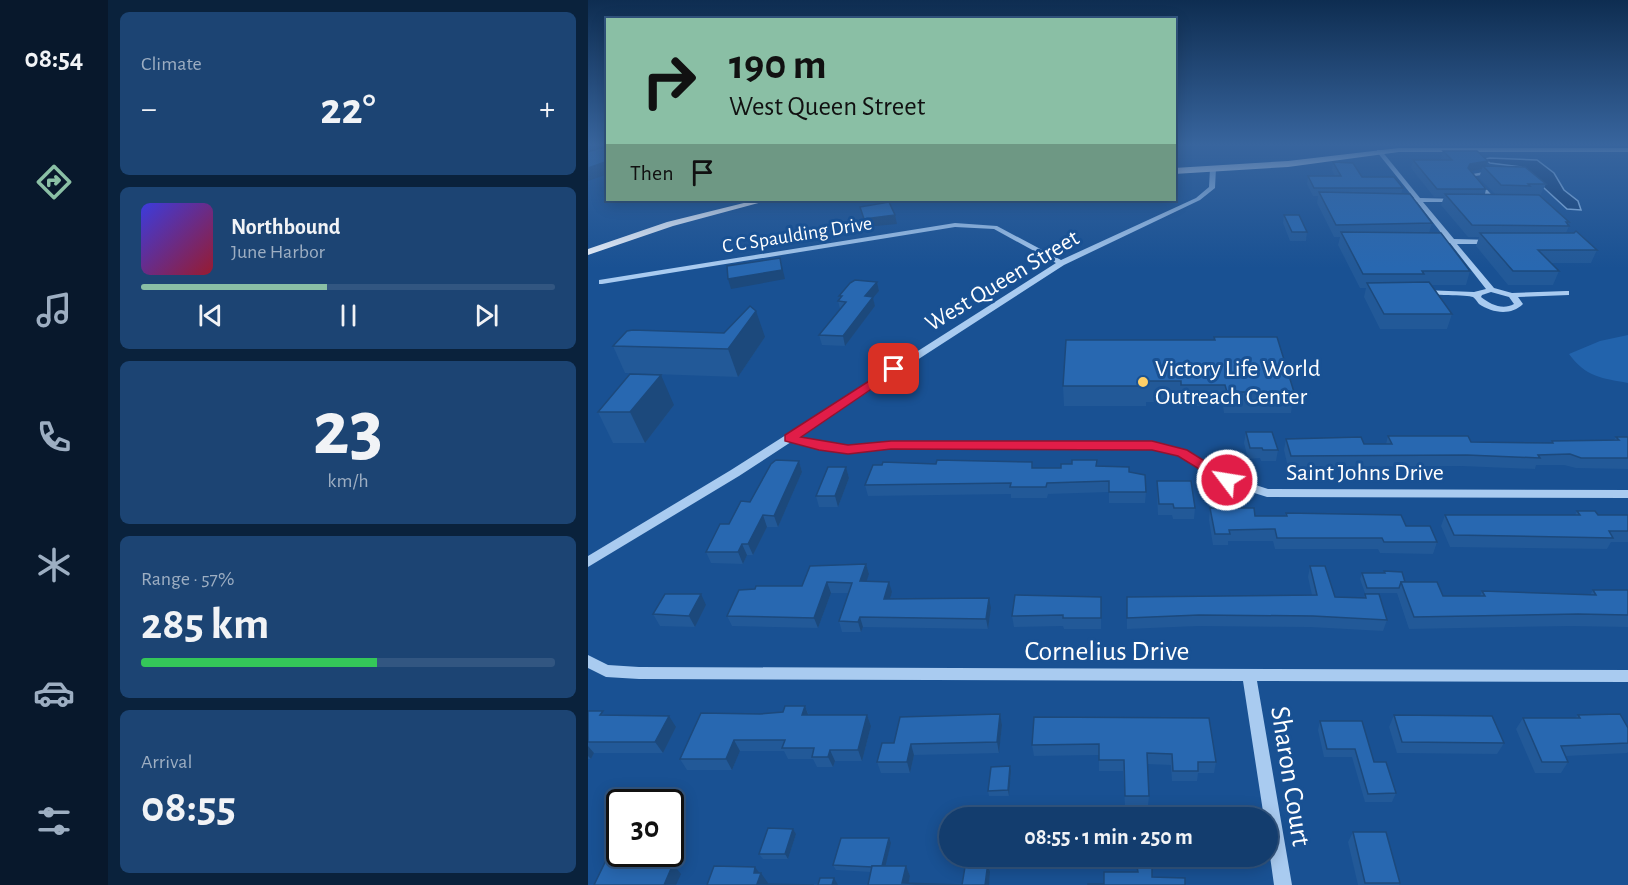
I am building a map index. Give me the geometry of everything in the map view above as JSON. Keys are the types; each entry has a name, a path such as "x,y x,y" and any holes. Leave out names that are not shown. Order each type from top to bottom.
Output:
{"main road":[{"path":"588,241 726,201"},
{"path":"588,252 670,224 761,201"}],"street":[{"name":"West Queen Street","path":"588,562 641,532 790,438 1061,263 1198,199 1212,188 1212,185"},
{"path":"1408,185 1491,290"},
{"path":"1480,185 1494,201"},
{"path":"1390,200 1463,200"},
{"path":"1485,200 1503,202"},
{"name":"C C Spaulding Drive","path":"602,282 943,227 977,224 995,227 1061,263"},
{"path":"1429,241 1498,242"},
{"path":"1417,292 1476,295 1481,291 1491,290 1512,295 1566,293"},
{"path":"1476,295 1484,304 1509,309 1519,304 1512,295"},
{"name":"Saint Johns Drive","path":"790,438 819,446 848,449 891,445 1152,446 1182,453 1227,480 1267,493 1628,494"},
{"name":"Cornelius Drive","path":"588,661 606,671 639,673 1628,676"},
{"name":"Sharon Court","path":"1249,676 1282,885"}],"shaded area":[{"path":"1541,185 1561,185 1578,201 1581,210 1567,209"},
{"path":"1628,335 1628,383 1602,378 1588,372 1569,354 1600,341"}],"building":[{"path":"1313,185 1401,185 1403,188 1314,188"},
{"path":"1434,185 1483,185 1486,189 1437,189"},
{"path":"1319,192 1410,194 1432,223 1336,225"},
{"path":"1445,194 1539,195 1569,222 1566,222 1569,226 1472,225"},
{"path":"889,202 895,215 864,219 860,207"},
{"path":"1284,215 1299,215 1307,232 1292,232"},
{"path":"1576,231 1597,250 1538,250 1559,271 1513,271 1480,233 1574,233"},
{"path":"1341,232 1441,233 1470,271 1363,274"},
{"path":"780,258 782,270 728,279 727,266"},
{"path":"855,280 877,282 865,296 873,297 843,336 819,335 846,302 838,301 842,296 839,296"},
{"path":"1429,282 1452,314 1384,314 1367,283"},
{"path":"750,306 756,311 728,349 613,346 627,331 633,330 724,333"},
{"path":"1214,337 1277,337 1294,392 1227,392 1225,385 1181,385 1181,381 1146,381 1147,386 1063,386 1066,340 1215,340"},
{"path":"630,374 661,375 630,412 598,412"},
{"path":"1246,432 1272,432 1278,450 1250,448"},
{"path":"1388,436 1468,436 1471,442 1553,443 1552,441 1619,440 1616,437 1628,437 1628,458 1581,458 1570,454 1538,455 1540,458 1467,455 1291,456 1286,439 1361,437 1364,444 1392,444"},
{"path":"776,460 799,461 774,516 763,515 748,544 742,544 738,552 706,552 720,524 729,524 741,501 750,502 771,464"},
{"path":"937,460 1032,462 1032,468 1061,468 1061,464 1072,464 1072,460 1097,460 1096,466 1129,467 1129,472 1145,475 1146,492 1109,492 1109,481 1047,483 1046,487 1010,487 1011,483 865,485 873,465 882,465 883,462 936,464"},
{"path":"828,467 846,467 835,496 816,496"},
{"path":"1157,481 1191,481 1195,508 1174,508 1173,504 1159,504"},
{"path":"1210,508 1254,508 1255,516 1287,516 1286,513 1401,515 1406,526 1430,526 1437,542 1384,542 1382,538 1277,538 1275,529 1229,530 1230,534 1215,534"},
{"path":"1577,511 1595,511 1598,515 1628,515 1628,531 1609,531 1613,538 1454,535 1445,515 1580,515"},
{"path":"866,564 860,581 889,582 884,599 989,598 986,619 860,617 858,622 839,621 852,583 827,582 814,618 727,616 739,590 755,589 756,586 802,586 810,566"},
{"path":"1310,566 1325,566 1335,597 1366,598 1365,594 1379,594 1387,620 1313,616 1199,615 1127,618 1127,597 1317,595"},
{"path":"1384,571 1402,572 1405,582 1401,582 1399,588 1367,588 1362,573 1385,573"},
{"path":"1401,582 1437,582 1443,596 1485,596 1482,591 1596,595 1593,590 1628,590 1628,615 1414,617"},
{"path":"665,594 701,594 689,616 653,614"},
{"path":"1015,595 1101,597 1101,618 1063,618 1063,615 1012,616"},
{"path":"785,706 805,706 802,715 867,715 858,750 830,750 828,757 812,757 814,748 782,748 785,740 734,740 726,759 680,759 701,713 760,714 783,712"},
{"path":"588,711 603,711 600,715 669,716 655,742 588,742"},
{"path":"1000,714 997,742 911,744 907,762 877,762 882,743 894,743 900,717"},
{"path":"1620,714 1628,728 1628,743 1561,746 1568,762 1542,762 1523,718 1580,718 1578,715"},
{"path":"1394,715 1492,716 1504,743 1402,742"},
{"path":"1034,717 1209,718 1216,762 1198,762 1198,771 1173,771 1172,754 1147,753 1149,796 1125,796 1124,760 1099,760 1099,744 1032,745"},
{"path":"1320,721 1362,721 1374,762 1386,762 1396,793 1368,794 1355,749 1327,749"},
{"path":"1010,766 1008,790 988,791 991,767"},
{"path":"768,828 793,829 785,854 759,854"},
{"path":"1353,832 1386,832 1400,883 1365,883"},
{"path":"841,838 889,838 882,866 833,865"},
{"path":"606,860 606,867 672,867 664,885 594,885"},
{"path":"714,866 755,867 754,873 761,873 757,884 814,885 707,885"},
{"path":"872,866 906,866 902,883 962,885 868,885"},
{"path":"965,867 987,867 985,885 962,885"},
{"path":"1137,867 1152,867 1152,877 1185,878 1185,885 1088,885 1104,884 1104,872 1138,872"},
{"path":"820,878 834,878 832,885 818,885"}],"place":[{"name":"Victory Life World Outreach Center","path":"1143,382"}],"route":[{"path":"894,369 790,438 819,446 848,449 891,445 1152,446 1182,453 1227,480"}]}
